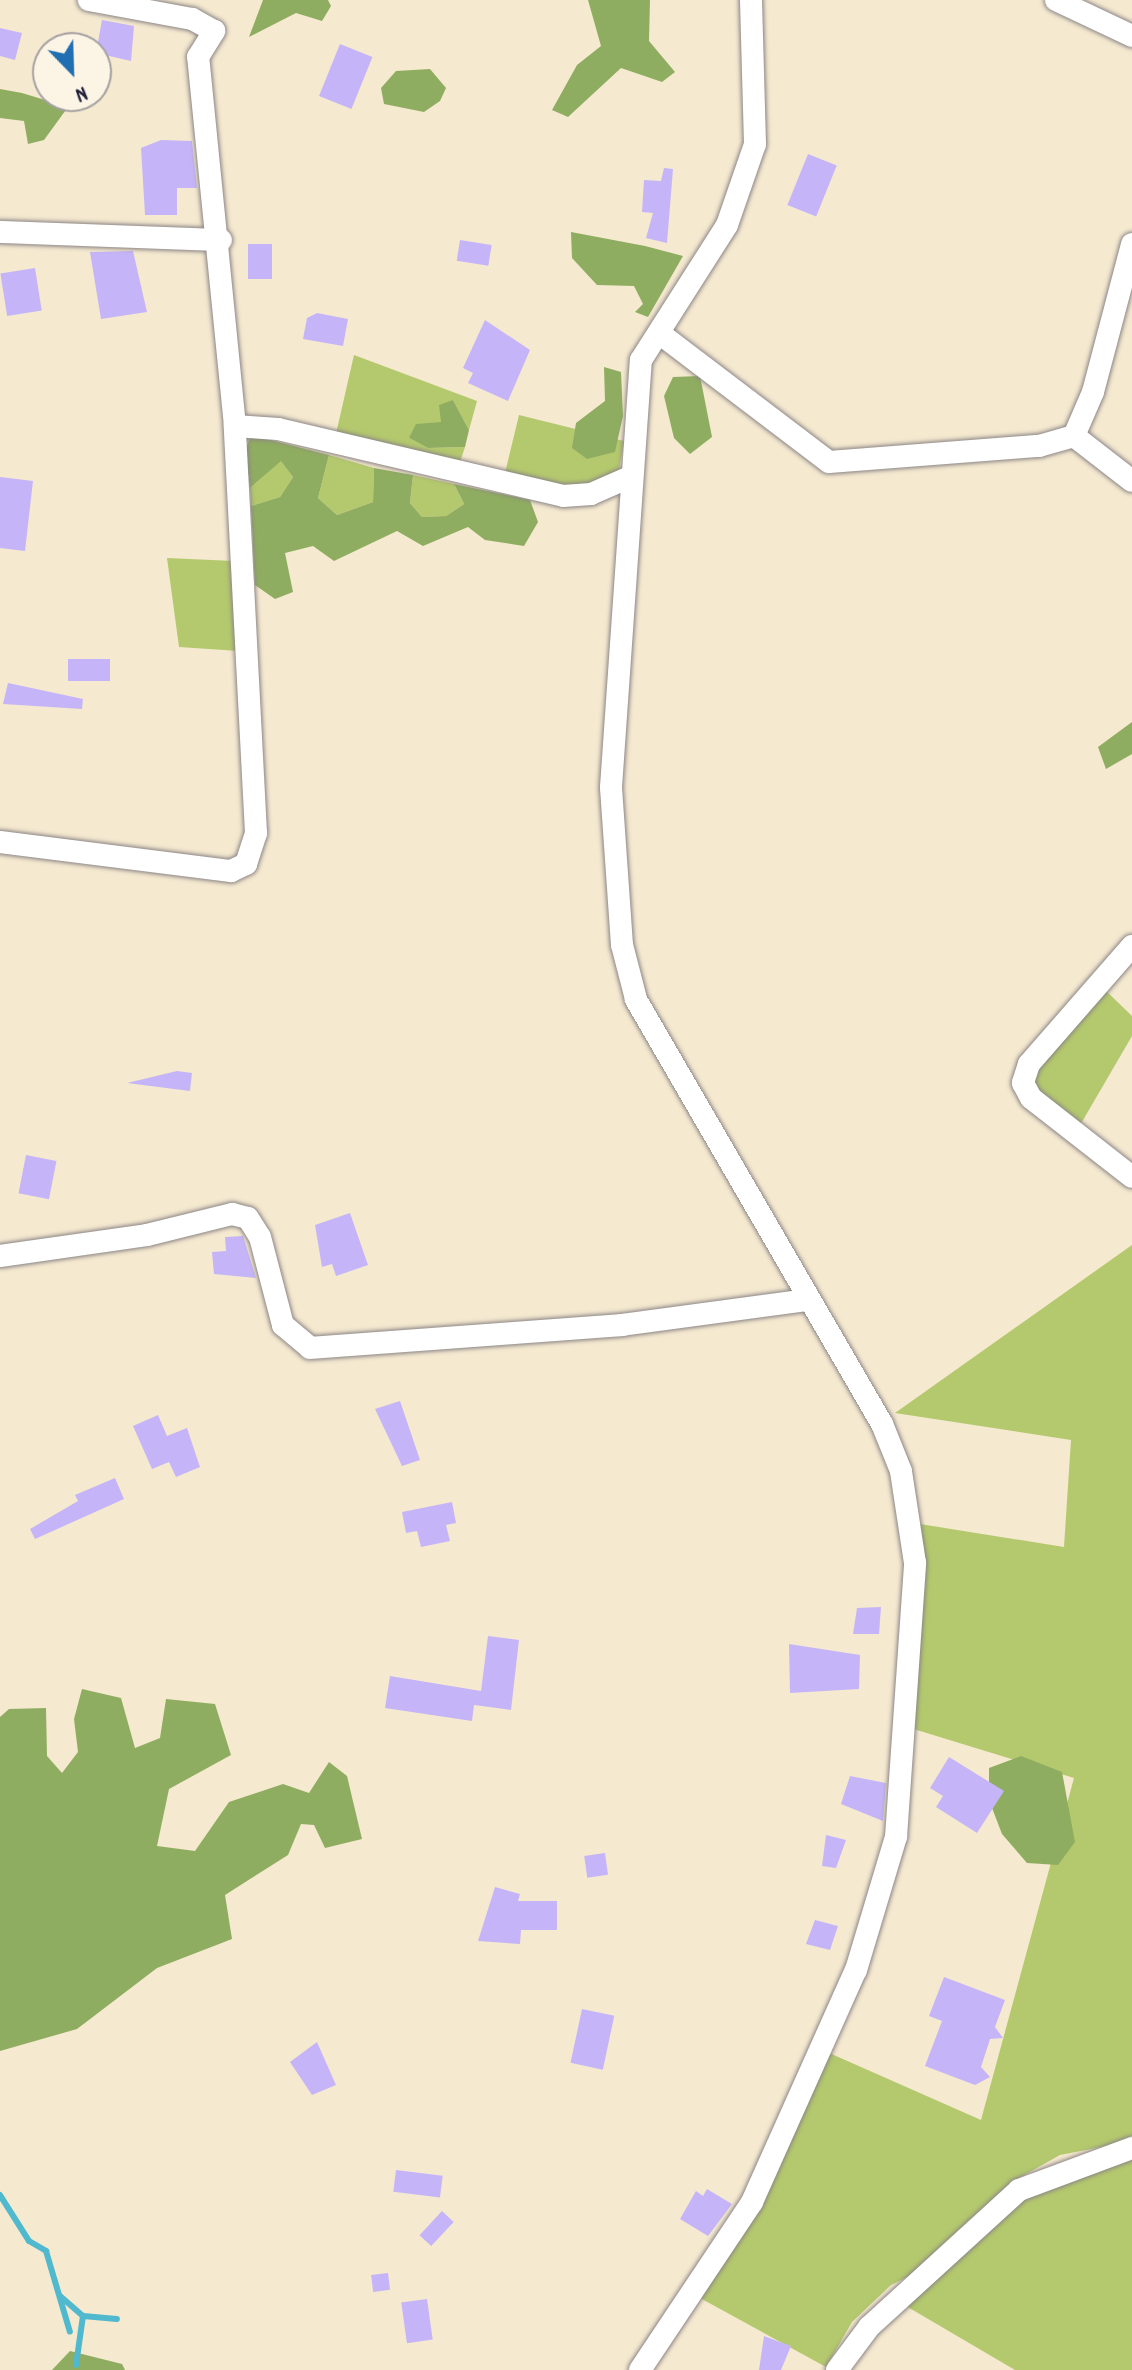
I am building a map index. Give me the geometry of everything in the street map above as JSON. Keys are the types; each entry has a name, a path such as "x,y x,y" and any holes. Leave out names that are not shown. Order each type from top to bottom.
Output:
{"street":[{"path":"0,842 213,871 246,864 253,852 235,426 221,240 198,57 214,31 192,19 89,0"},
{"path":"640,2370 752,2202 793,2121 852,1981 896,1837 915,1563 910,1515 882,1424 808,1300 626,972 611,787 630,477 641,360 727,225 755,144 751,0"},
{"path":"1056,0 1132,36"},
{"path":"0,232 221,240"},
{"path":"1074,436 1093,392 1132,244"},
{"path":"659,333 829,462 1039,446 1074,436"},
{"path":"235,426 278,429 563,496 591,494 630,477"},
{"path":"1074,436 1132,481"},
{"path":"1132,946 1029,1064 1023,1083 1031,1098 1132,1177"},
{"path":"0,1256 147,1235 232,1214 248,1218 260,1237 283,1325 310,1348 622,1325 808,1300"},
{"path":"837,2370 869,2327 1019,2190 1132,2148"}],"green space":[{"path":"263,0 328,0 331,6 322,21 296,13 249,37"},
{"path":"588,0 650,0 649,41 675,72 662,82 621,68 568,117 552,110 577,65 601,46"},
{"path":"430,69 446,88 440,101 424,112 384,104 381,88 396,71"},
{"path":"0,89 32,96 32,112 64,112 44,140 28,144 24,121 0,118"},
{"path":"571,232 683,256 648,317 635,312 643,304 634,286 597,285 572,258"},
{"path":"354,355 477,401 469,430 453,400 441,422 409,438 428,448 465,447 459,465 335,438"},
{"path":"604,367 621,372 623,416 615,452 587,459 572,448 576,423 605,401"},
{"path":"700,376 712,437 690,454 674,438 664,396 673,377"},
{"path":"453,400 469,430 465,447 428,448 409,438 416,424 441,422 439,405"},
{"path":"519,415 624,441 619,470 607,483 573,489 504,477"},
{"path":"251,435 329,455 318,498 337,515 373,502 374,468 413,475 410,503 422,517 446,516 464,504 454,484 530,500 538,522 524,546 485,540 468,527 423,546 397,531 334,561 313,546 285,553 293,592 275,599 255,585 251,506 280,497 293,477 281,461 250,488 245,451"},
{"path":"329,455 374,468 373,502 337,515 318,498"},
{"path":"281,460 293,477 280,497 251,506 250,488"},
{"path":"413,475 454,484 464,504 446,516 422,517 410,503"},
{"path":"167,558 234,561 239,651 179,647"},
{"path":"1132,722 1132,754 1106,769 1098,747"},
{"path":"1101,986 1132,1016 1132,1036 1079,1127 1028,1082"},
{"path":"1132,1245 1132,2141 1060,2155 1019,2178 924,2269 891,2285 852,2322 826,2367 700,2298 827,2052 981,2120 1074,1778 907,1727 920,1524 1064,1547 1071,1440 895,1413"},
{"path":"82,1689 121,1698 135,1748 160,1738 166,1699 215,1704 231,1755 169,1789 157,1846 195,1851 229,1802 283,1784 309,1793 329,1762 347,1776 362,1839 325,1848 314,1825 301,1824 288,1855 225,1895 232,1939 157,1968 77,2029 0,2051 0,1717 9,1709 46,1708 47,1756 62,1773 78,1752 74,1719"},
{"path":"1021,1756 1062,1772 1075,1842 1058,1865 1027,1863 1002,1834 989,1800 989,1768"},
{"path":"1132,2155 1132,2370 1015,2370 906,2306 1017,2202"},
{"path":"70,2351 122,2364 125,2370 52,2370"}],"building":[{"path":"102,20 134,26 131,61 112,57 112,32 100,32"},
{"path":"0,28 22,33 15,60 0,56"},
{"path":"340,44 372,57 351,109 319,96"},
{"path":"161,140 192,141 197,188 177,188 177,215 145,215 141,148"},
{"path":"808,154 837,166 816,217 787,205"},
{"path":"664,168 673,169 667,243 646,238 653,213 642,212 644,180 661,181"},
{"path":"460,240 492,245 488,266 457,261"},
{"path":"248,244 272,244 272,279 248,279"},
{"path":"133,251 147,312 101,319 90,252"},
{"path":"35,268 42,310 7,316 0,273"},
{"path":"317,313 348,319 343,346 303,339 307,318"},
{"path":"485,320 530,350 508,401 468,383 473,373 463,368"},
{"path":"0,477 33,481 25,551 0,548"},
{"path":"68,659 110,659 110,681 68,681"},
{"path":"8,683 83,699 82,709 3,704"},
{"path":"177,1071 192,1073 190,1091 127,1083"},
{"path":"26,1155 56,1161 49,1199 19,1193"},
{"path":"350,1213 368,1265 336,1276 332,1264 322,1267 315,1225"},
{"path":"243,1236 256,1278 214,1274 212,1252 226,1251 225,1237"},
{"path":"400,1401 420,1460 402,1466 375,1409"},
{"path":"158,1415 167,1436 187,1428 200,1467 176,1477 169,1462 152,1469 133,1426"},
{"path":"115,1478 124,1499 35,1539 30,1529 78,1501 75,1495"},
{"path":"452,1502 456,1523 446,1525 450,1541 421,1547 417,1531 406,1533 402,1512"},
{"path":"881,1607 879,1634 853,1634 857,1608"},
{"path":"488,1636 519,1640 511,1710 474,1705 472,1721 385,1708 390,1676 481,1691"},
{"path":"789,1644 860,1655 859,1689 790,1693"},
{"path":"949,1757 1004,1791 977,1833 936,1807 943,1796 930,1788"},
{"path":"850,1776 886,1783 883,1821 841,1804"},
{"path":"826,1835 846,1840 836,1868 822,1866"},
{"path":"605,1853 608,1875 587,1878 584,1856"},
{"path":"495,1887 520,1894 518,1901 557,1901 557,1930 521,1930 520,1944 478,1941"},
{"path":"815,1920 838,1926 830,1950 806,1944"},
{"path":"944,1977 1005,2000 995,2027 1003,2038 990,2039 981,2067 990,2077 975,2085 925,2066 942,2021 929,2016"},
{"path":"582,2009 614,2016 603,2070 571,2063"},
{"path":"317,2042 336,2085 312,2095 290,2062"},
{"path":"396,2170 443,2176 440,2198 393,2192"},
{"path":"707,2189 732,2204 708,2236 680,2219 696,2191 703,2196"},
{"path":"442,2211 454,2222 431,2246 419,2235"},
{"path":"388,2273 390,2290 373,2292 371,2275"},
{"path":"427,2299 433,2340 407,2343 401,2303"},
{"path":"764,2336 791,2346 781,2370 759,2370"}],"waterway":[{"path":"0,2195 29,2241 46,2251 70,2332"},
{"path":"60,2296 83,2316 117,2319"},
{"path":"76,2365 83,2316"}]}
